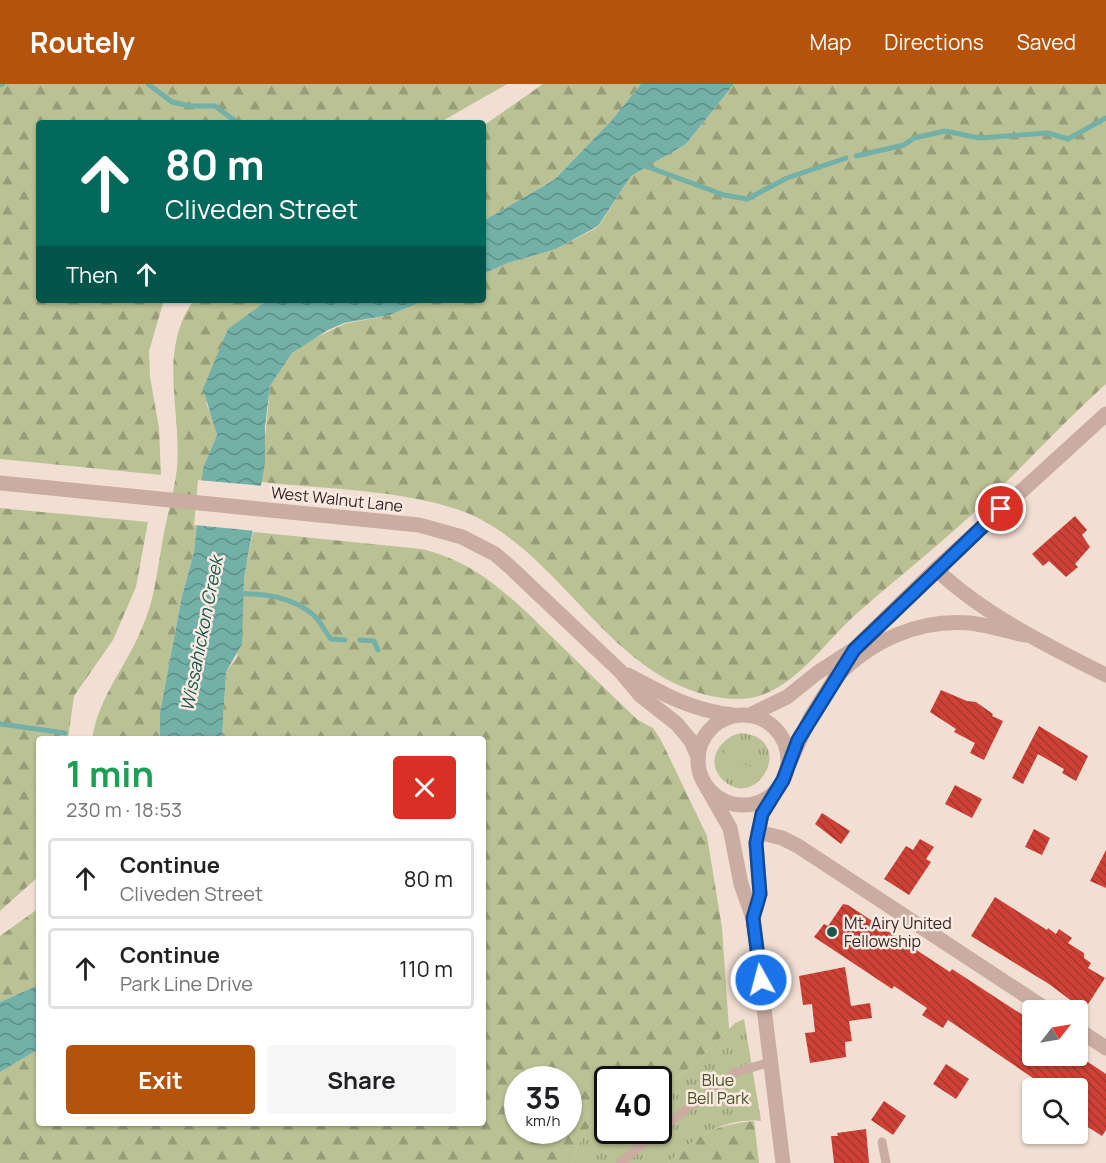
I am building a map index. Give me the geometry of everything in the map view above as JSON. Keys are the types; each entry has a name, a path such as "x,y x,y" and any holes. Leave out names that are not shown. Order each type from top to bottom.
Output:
{"street":[{"path":"753,918 760,894 756,860 762,814 788,767 810,718 854,650 936,569 1106,414"},
{"name":"West Walnut Lane","path":"0,483 419,525 462,537 495,555 620,671 639,694 685,731 698,757"},
{"path":"936,569 959,590 1028,635 1106,675"},
{"path":"835,678 857,656 878,643 931,625 971,623 1028,635"},
{"path":"783,1163 753,918 741,884 730,828 699,772 698,757 702,739 714,725 730,716 744,715 787,697 817,673 854,650"},
{"name":"West Walnut Lane","path":"620,671 658,693 688,706 744,715"},
{"path":"744,715 769,723 782,737 788,756 788,767"},
{"path":"706,786 720,799 739,806 758,803 775,792"},
{"path":"758,832 782,838 798,846 1032,1000"},
{"path":"1088,1036 1106,1048"}],"lane":[{"path":"672,1120 736,1072 771,1062"},
{"path":"882,1142 886,1163"},
{"path":"620,1163 643,1144"}],"green space":[{"path":"0,84 507,84 444,120 36,120 36,303 163,303 149,351 150,377 159,428 161,475 0,459"},
{"path":"543,84 641,84 611,121 554,180 486,219 486,124"},
{"path":"734,84 1106,84 1106,384 986,502 854,616 814,658 781,685 769,692 747,698 723,698 685,688 652,670 622,647 541,565 512,540 480,519 457,509 403,496 261,482 270,386 292,353 309,341 344,324 390,315 419,303 486,303 486,273 508,263 556,249 598,227 631,176 686,144"},
{"path":"192,303 266,303 206,403 217,435 203,468 194,552 182,596 160,712 160,736 93,736 106,696 136,642 146,618 157,576 177,468 174,361 176,340"},
{"path":"0,508 148,522 136,587 113,640 74,696 68,736 36,736 36,879 0,911"},
{"path":"253,532 421,549 458,562 491,582 535,620 638,720 653,728 661,740 707,836 722,928 729,1029 695,1064 672,1081 672,1066 594,1066 594,1123 582,1138 582,1066 504,1066 504,1144 579,1144 572,1163 0,1163 0,1072 36,1051 36,1126 486,1126 486,736 222,736 226,672 237,657 244,578"},
{"path":"741,733 758,738 767,747 769,759 766,772 758,782 747,788 734,787 721,778 716,771 715,764 715,757 722,744 727,739"},
{"path":"743,740 756,747 762,761 757,763 745,759 741,745"},
{"path":"730,745 736,745 739,758 728,767 722,764 724,752"},
{"path":"743,764 756,768 758,773 745,779 731,777 730,774"},
{"path":"36,910 36,986 0,1002 0,936"},
{"name":"Blue Bell Park","path":"744,1019 761,1121 734,1122 710,1131 668,1163 572,1163 577,1147 582,1144 584,1134 594,1123 594,1144 672,1144 672,1081 695,1064 735,1023"},
{"path":"754,1121 759,1163 668,1163 698,1138 717,1128"}],"water":[{"path":"641,84 734,84 686,144 631,176 598,226 556,249 508,263 486,273 486,219 554,180 611,121"},
{"name":"Wissahickon Creek","path":"264,303 419,303 390,315 344,323 328,330 292,353 270,386 265,427 265,463 244,578 242,644 226,672 222,736 160,736 160,712 182,596 194,552 203,468 217,435 203,389 228,329"},
{"path":"36,986 36,1051 0,1072 0,1002"}],"pier":[{"path":"198,480 263,486 256,531 194,525"}],"building":[{"path":"1075,516 1087,530 1082,535 1090,547 1075,564 1078,567 1066,577 1049,561 1043,566 1032,554"},
{"path":"941,690 967,701 976,702 993,714 992,716 1003,721 984,760 970,753 975,743 954,732 956,729 930,712"},
{"path":"1039,726 1088,756 1076,781 1062,773 1064,769 1038,754 1023,784 1012,778"},
{"path":"955,785 982,799 972,818 945,804"},
{"path":"822,813 850,831 841,844 815,824"},
{"path":"1034,829 1050,838 1042,855 1025,847"},
{"path":"920,839 934,847 926,859 931,862 909,895 884,879 906,846 913,850"},
{"path":"1106,850 1106,888 1090,881"},
{"path":"995,897 1047,930 1048,928 1056,934 1059,929 1072,938 1068,943 1084,953 1084,958 1091,963 1088,968 1105,978 1088,1004 1088,1000 1070,1000 1049,984 971,936"},
{"path":"843,904 848,905 950,972 952,969 1022,1014 1022,1066 1088,1066 1088,1062 1106,1074 1106,1130 1102,1136 1088,1127 1088,1078 1033,1078 948,1020 943,1028 922,1015 927,1008 894,986 892,989 814,937 824,924 828,926"},
{"path":"845,967 851,1006 870,1003 872,1018 849,1021 852,1041 845,1042 846,1057 810,1063 805,1033 815,1032 812,1004 803,1005 799,976"},
{"path":"946,1064 969,1079 956,1099 933,1084"},
{"path":"884,1101 906,1116 893,1135 871,1120"},
{"path":"866,1129 869,1163 834,1163 831,1136"}],"waterway":[{"path":"148,84 172,102 190,106 215,106 234,120"},
{"path":"856,156 904,145 914,138 945,131 979,138 1048,133 1068,139 1106,118"},
{"path":"640,164 724,195 747,199 787,178 846,158"},
{"path":"238,594 267,595 294,603 314,616 331,639 345,640"},
{"path":"360,640 374,641 378,650"},
{"path":"0,724 65,733"}],"place":[{"name":"Mt. Airy United Fellowship","path":"832,932"}],"route":[{"path":"761,980 753,918 760,894 756,843 762,814 786,774 798,740 822,698 854,650 1001,509"}]}
